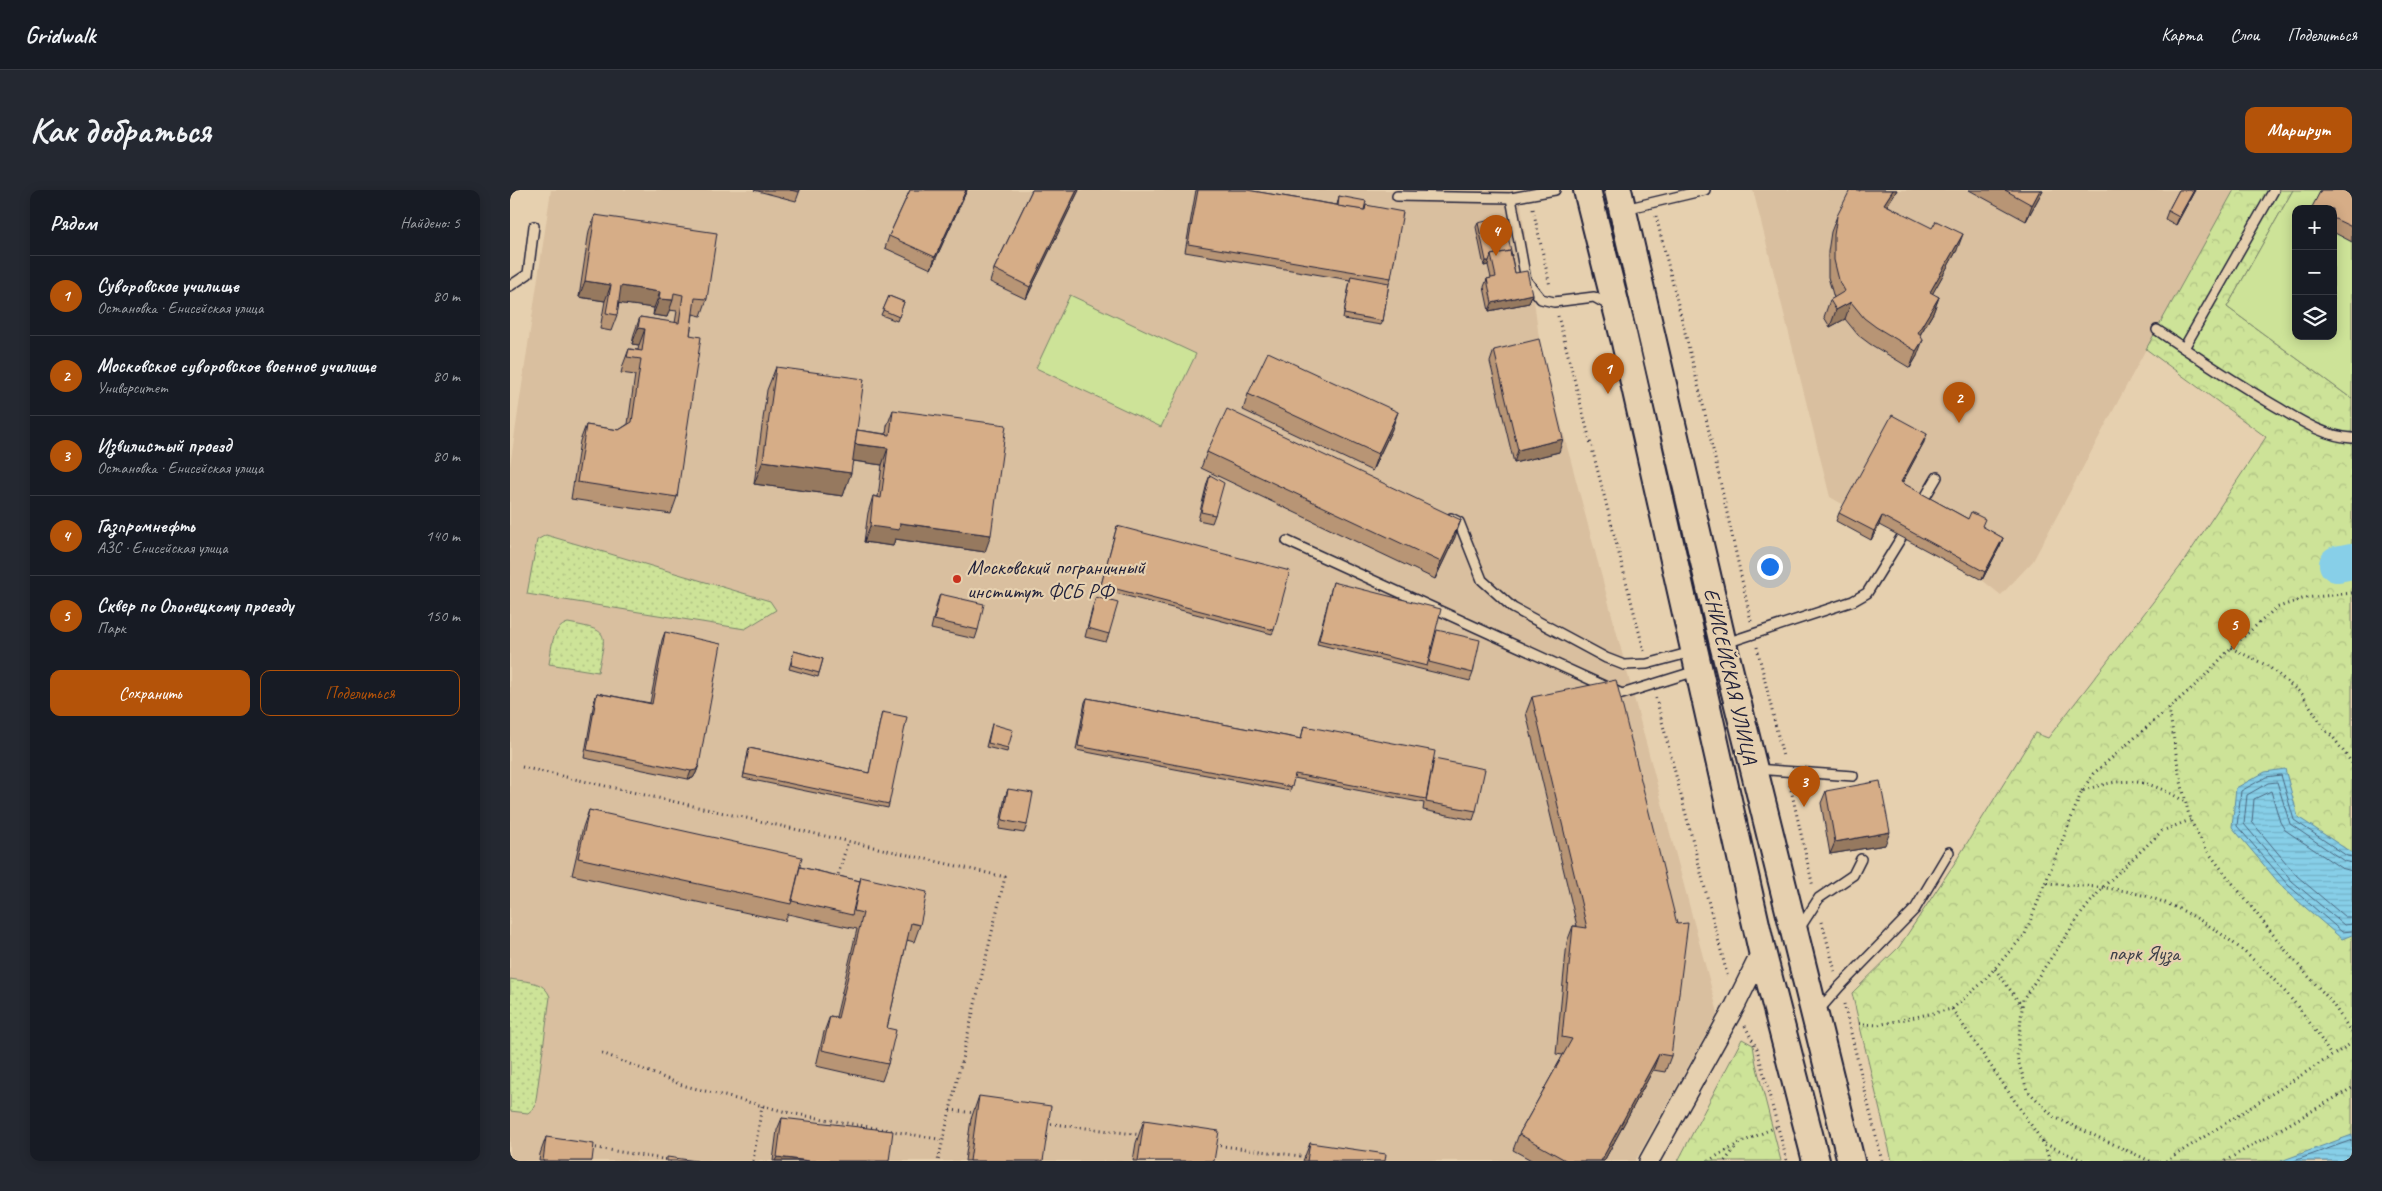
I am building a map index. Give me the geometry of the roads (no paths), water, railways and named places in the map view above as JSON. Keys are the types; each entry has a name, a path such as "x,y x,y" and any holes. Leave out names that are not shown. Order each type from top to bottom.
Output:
{"main road":[{"name":"ЕНИСЕЙСКАЯ УЛИЦА","path":"1587,190 1617,310 1762,952 1816,1161"},
{"name":"ЕНИСЕЙСКАЯ УЛИЦА","path":"1620,200 1723,644 1851,1161"}],"street":[{"path":"1649,1161 1762,952"}],"lane":[{"path":"1397,196 1511,198 1555,190"},
{"path":"1620,200 1652,202 1705,190"},
{"path":"2184,348 2274,190"},
{"path":"1511,198 1526,280 1541,299 1554,302 1594,297 1617,310"},
{"path":"510,286 528,274 534,226"},
{"path":"2157,330 2226,377 2315,429 2338,437 2352,438"},
{"path":"1723,644 1853,602 1867,593 1937,477"},
{"path":"1441,514 1459,522 1482,580 1513,608 1606,658 1624,665 1696,660"},
{"path":"1287,541 1622,694 1696,660"},
{"path":"1754,769 1853,776"},
{"path":"1815,1016 1840,986 1915,909 1949,852"},
{"path":"1795,936 1816,902 1853,876 1861,859"}],"water":[{"path":"2285,769 2298,817 2352,853 2352,935 2342,939 2284,889 2232,827 2236,788 2265,772"},
{"path":"2352,1135 2352,1158 2346,1161 2281,1161"}],"waterway":[{"path":"2337,564 2352,561"}],"place":[{"name":"Газпромнефть","path":"1496,256"},
{"name":"Суворовское училище","path":"1608,394"},
{"name":"Московское суворовское военное училище","path":"1959,423"},
{"name":"Московский пограничный институт ФСБ РФ","path":"957,579"},
{"name":"Сквер по Олонецкому проезду","path":"2234,650"},
{"name":"Извилистый проезд","path":"1804,807"}],"park label":[{"name":"парк Яуза","path":"2144,953"}]}
